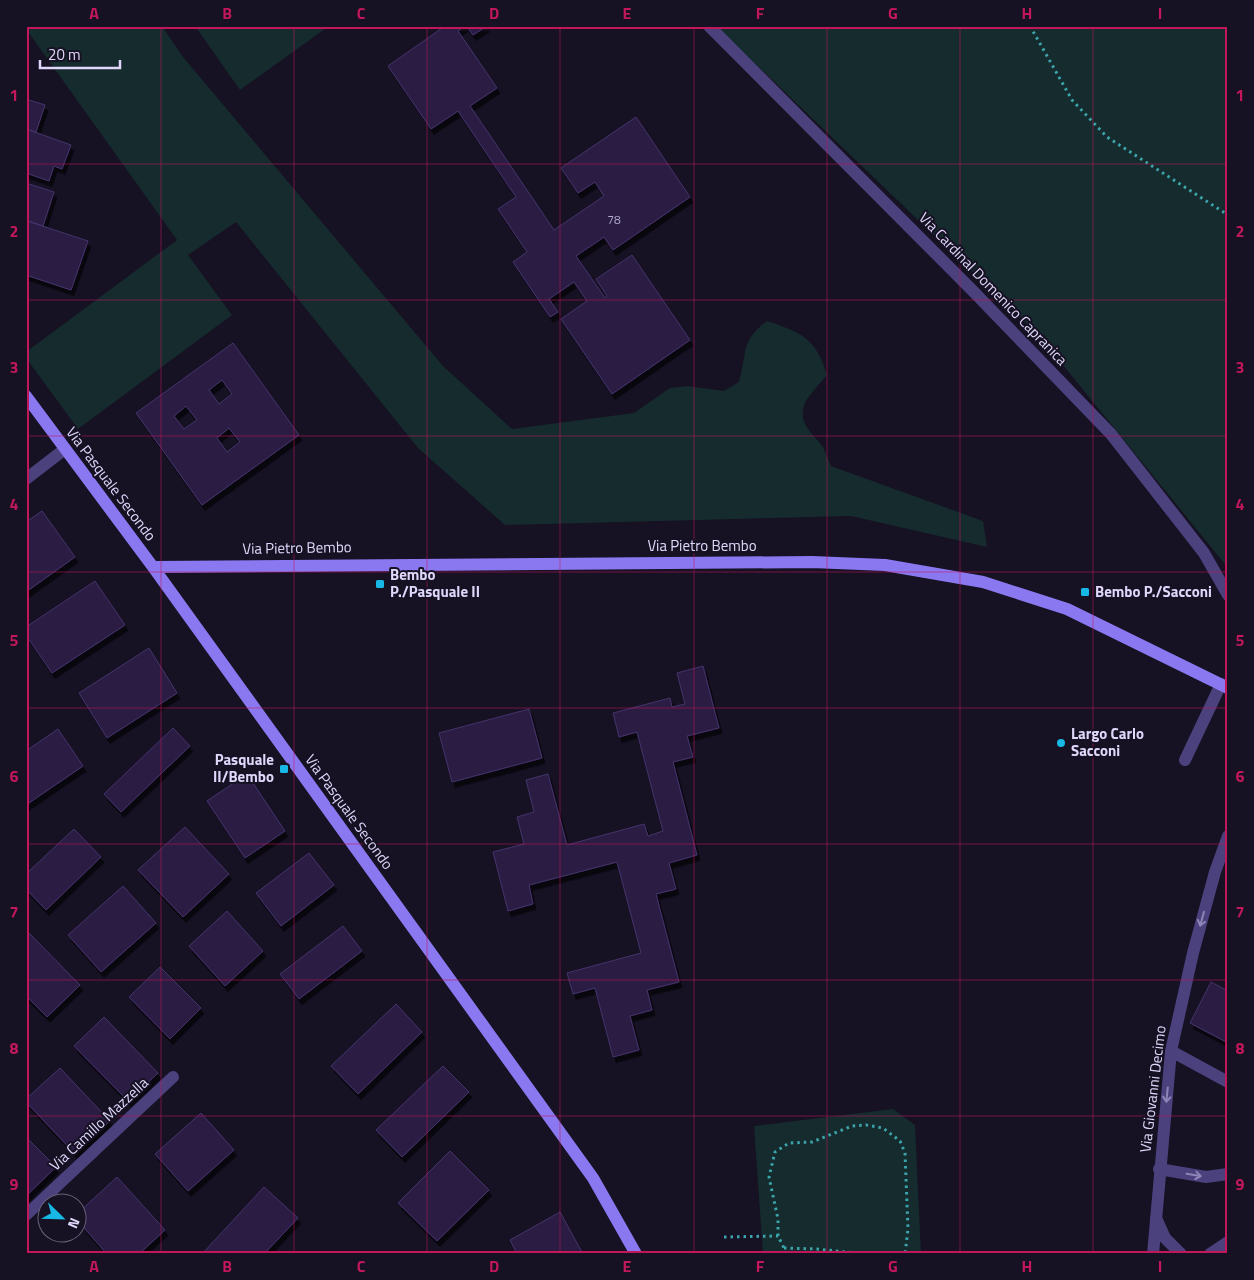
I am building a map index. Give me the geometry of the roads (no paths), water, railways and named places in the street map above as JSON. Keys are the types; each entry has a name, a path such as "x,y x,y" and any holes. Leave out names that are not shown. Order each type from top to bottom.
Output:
{"street":[{"name":"Via Cardinal Domenico Capranica","path":"709,26 972,290 1111,434 1204,552 1228,595"},
{"name":"Via Pasquale Secondo","path":"26,396 153,566 592,1178 636,1254"},
{"path":"26,479 65,449"},
{"name":"Via Pietro Bembo","path":"153,566 812,562 884,565 983,582 1067,609 1224,686"},
{"path":"1185,760 1224,686"},
{"name":"Via Giovanni Decimo","path":"1153,1254 1171,1050 1193,953 1215,872 1228,836"},
{"path":"1171,1050 1228,1082"},
{"name":"Via Camillo Mazzella","path":"26,1215 173,1077"},
{"path":"1159,1169 1206,1177 1228,1174"},
{"path":"1155,1216 1165,1238 1181,1254"},
{"path":"1210,1254 1228,1242"}],"place":[{"name":"Bembo P./Pasquale II","path":"380,584"},
{"name":"Bembo P./Sacconi","path":"1085,592"},
{"name":"Largo Carlo Sacconi","path":"1061,743"},
{"name":"Pasquale II/Bembo","path":"284,769"}]}
